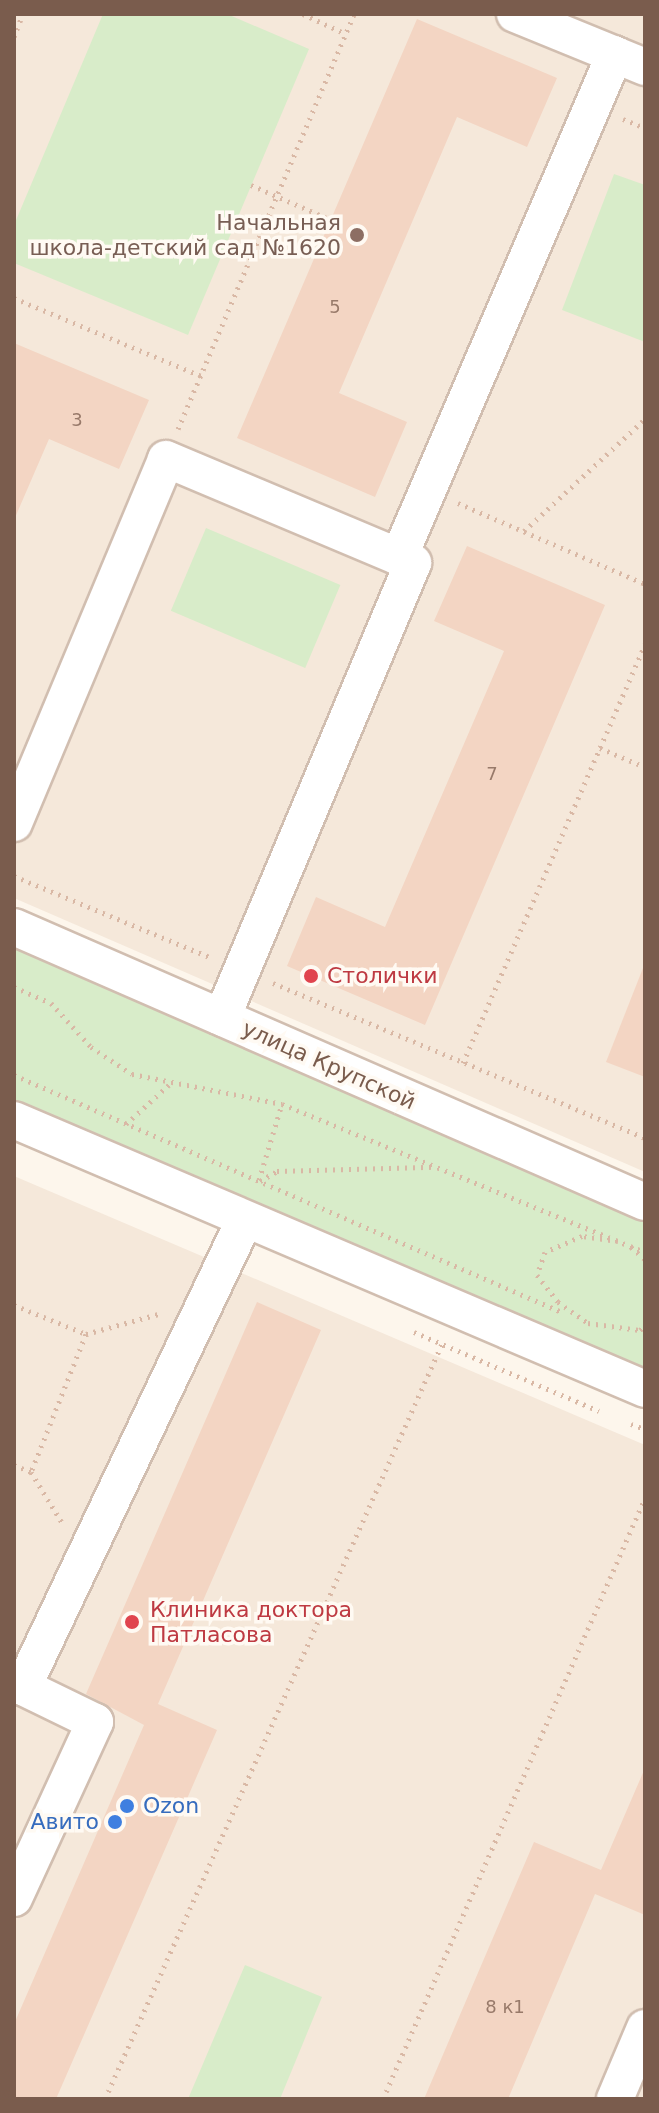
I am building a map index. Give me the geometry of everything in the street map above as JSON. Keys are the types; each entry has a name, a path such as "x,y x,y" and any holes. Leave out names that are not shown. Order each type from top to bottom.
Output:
{"street":[{"path":"399,557 630,61 515,14"},
{"path":"14,823 166,459 413,563 222,1018"},
{"name":"улица Крупской","path":"14,927 645,1202"},
{"path":"14,1120 645,1389"},
{"path":"14,1898 95,1722 23,1687 245,1219"},
{"path":"615,2099 645,2028"}],"path":[{"path":"14,37 23,14"},
{"path":"303,14 346,34"},
{"path":"166,459 354,14"},
{"path":"251,185 276,199 331,220"},
{"path":"14,298 201,376"},
{"path":"524,531 645,419"},
{"path":"428,490 645,584"},
{"path":"463,1063 645,644"},
{"path":"600,748 645,767"},
{"path":"14,876 645,1138"},
{"path":"14,987 51,1003 91,1047 132,1074 282,1104 645,1252"},
{"path":"14,1075 617,1337"},
{"path":"126,1124 171,1082"},
{"path":"259,1181 282,1104"},
{"path":"259,1181 277,1171 440,1167"},
{"path":"645,1259 626,1242 582,1236 545,1252 537,1275 558,1302 588,1323 640,1330 645,1326"},
{"path":"14,1305 86,1334 206,1301"},
{"path":"31,1472 86,1334"},
{"path":"105,2099 442,1344"},
{"path":"14,1465 31,1472 84,1558"},
{"path":"383,2099 645,1498"}],"shaded area":[{"path":"14,14 645,14 645,1172 14,898"},
{"path":"14,1176 645,1445 645,2099 14,2099"}],"green space":[{"path":"103,14 227,14 309,49 188,335 14,263 14,225"},
{"path":"614,174 645,185 645,342 562,310"},
{"path":"206,528 340,585 305,668 171,611"},
{"path":"14,941 645,1216 645,1372 14,1100"},
{"path":"245,1965 322,1997 280,2099 188,2099"}],"building":[{"path":"417,19 557,78 527,147 457,117 339,393 407,422 375,497 237,438"},
{"path":"14,343 149,400 119,469 49,439 14,520"},
{"path":"467,546 605,605 425,1025 287,966 316,897 385,927 504,651 434,621"},
{"path":"645,968 645,1077 606,1062"},
{"path":"257,1302 321,1330 158,1704 217,1730 56,2099 14,2099 14,2024 144,1725 86,1694"},
{"path":"645,1768 645,1915 595,1894 508,2099 424,2099 534,1842 601,1870"}],"place":[{"name":"Начальная школа-детский сад №1620","path":"357,235"},
{"name":"Столички","path":"311,976"},
{"name":"Клиника доктора Патласова","path":"132,1622"},
{"name":"Ozon","path":"127,1806"},
{"name":"Авито","path":"115,1822"}]}
